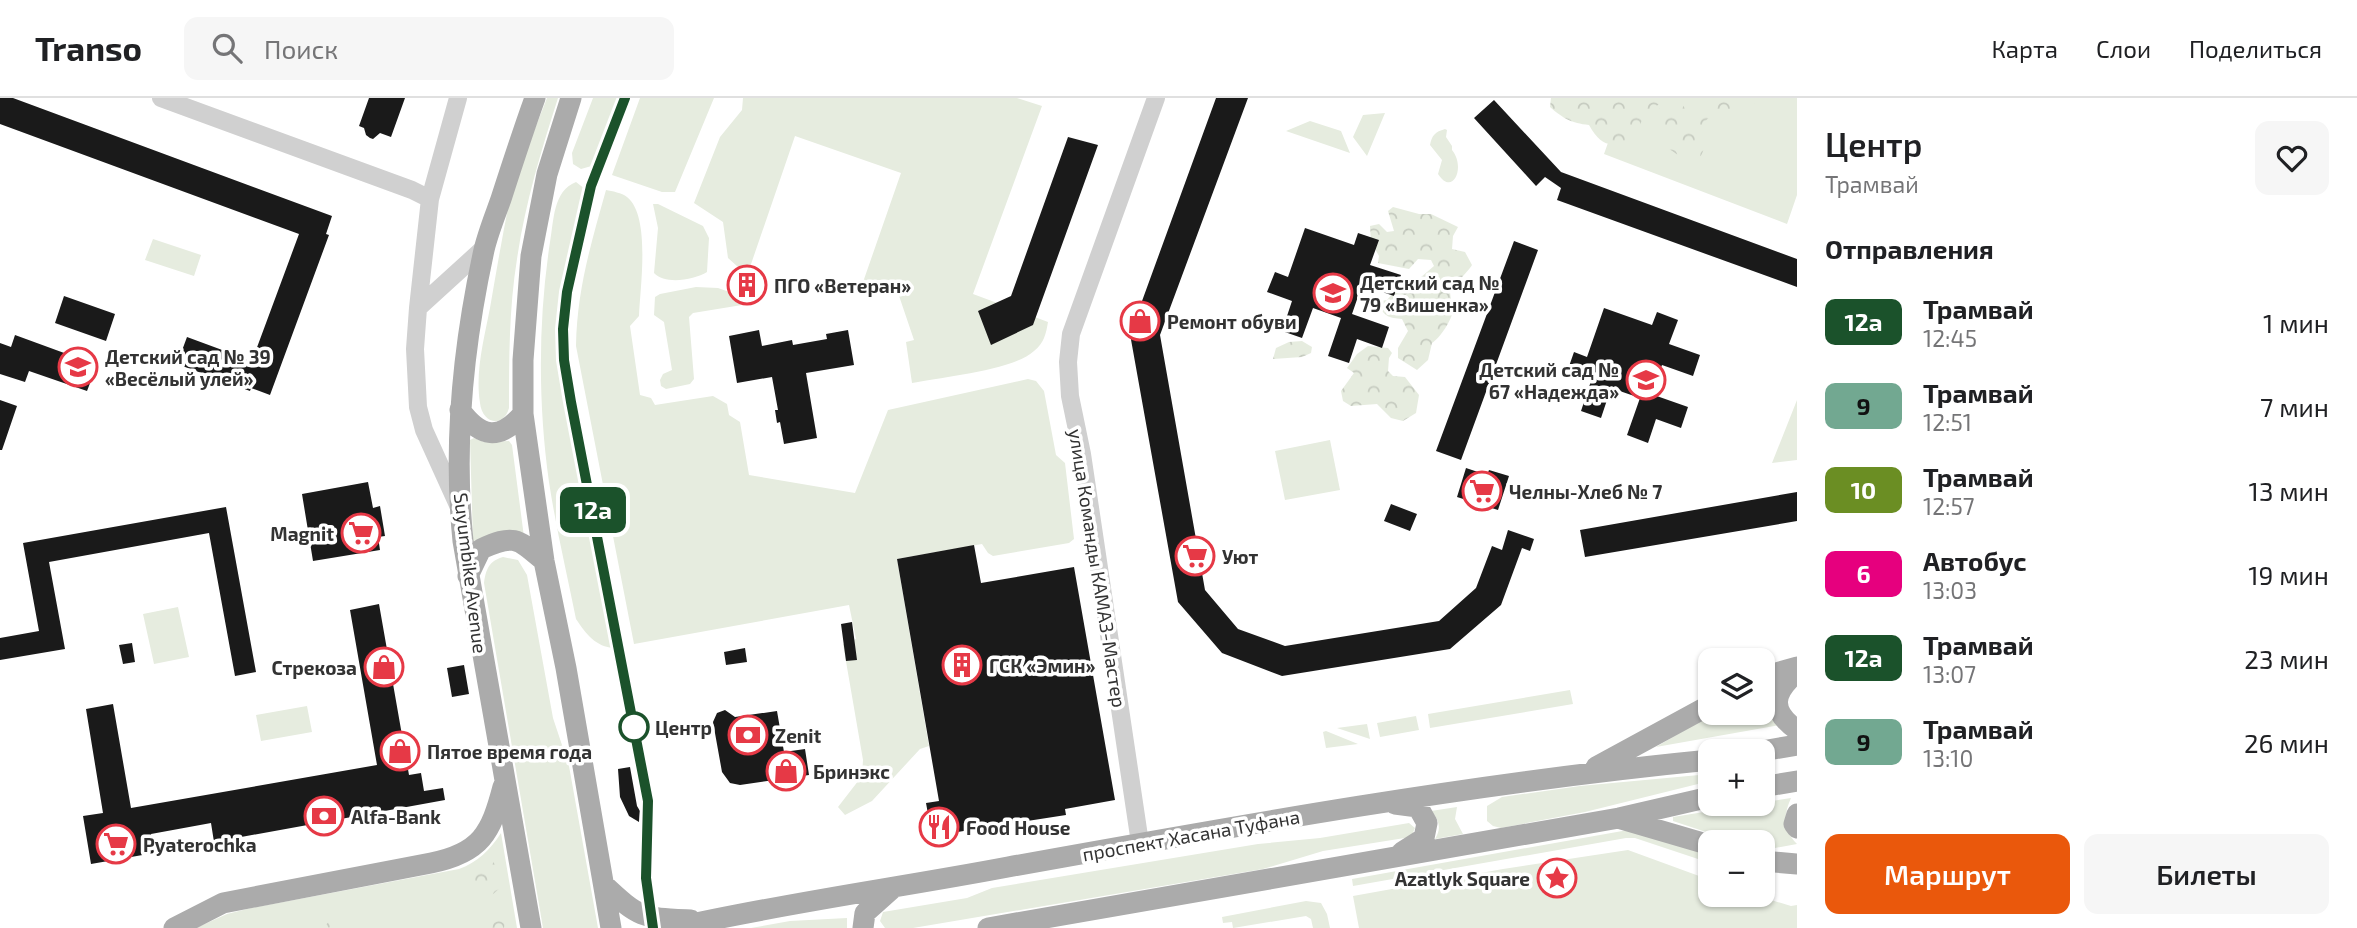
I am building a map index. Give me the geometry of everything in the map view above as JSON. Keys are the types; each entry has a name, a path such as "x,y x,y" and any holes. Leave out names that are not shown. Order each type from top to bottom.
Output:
{"main road":[{"name":"Suyumbike Avenue","path":"531,928 468,576 460,509 460,410 463,366 485,247 514,155 536,98"},
{"path":"571,98 547,174 531,256 523,360 523,414 544,561 566,668 611,928"},
{"path":"460,410 472,427 488,432 500,432 512,426 523,414"},
{"path":"468,576 481,549 502,540 521,542 544,561"},
{"path":"1775,674 1797,670"},
{"path":"1797,670 1785,683 1776,700 1779,714 1797,730"},
{"path":"1588,772 1698,712"},
{"path":"1775,749 1797,745"},
{"name":"проспект Хасана Туфана","path":"674,928 1140,843 1380,803 1588,772 1698,761"},
{"path":"174,928 223,903 460,856 474,848 486,835 497,811 504,781"},
{"path":"1775,785 1797,781"},
{"path":"988,928 1619,818 1698,800"},
{"path":"1380,803 1418,807 1427,823 1424,838 1391,859"},
{"path":"1797,814 1794,824 1797,828"},
{"path":"1619,818 1698,841"},
{"path":"1775,862 1797,863"},
{"path":"604,885 625,905 641,915 708,920"},
{"path":"863,928 865,913 893,888"}],"street":[{"path":"161,98 378,177 430,199"},
{"path":"458,98 430,199 415,349 418,407 424,430 460,509"},
{"name":"улица Команды КАМАЗ-Мастер","path":"1140,843 1082,454 1070,396 1068,362 1071,334 1086,286 1156,98"},
{"path":"418,308 485,247"}],"green space":[{"path":"547,98 558,98 524,218 514,277 509,352 509,408 502,419 493,421 485,415 480,403 481,356 509,203"},
{"path":"593,98 621,98 595,165 581,169 573,164 572,153"},
{"path":"640,98 714,98 675,192 662,192 612,175"},
{"path":"743,98 1017,98 1042,106 973,294 1048,322 1040,345 1024,358 1011,363 912,383 906,342 914,340 895,284 862,285 901,173 795,136 749,270 738,267 728,258 723,222 694,203 720,137 742,110"},
{"path":"1551,98 1664,100 1643,117 1636,136 1621,143 1609,144 1599,138 1589,125 1572,122 1559,115 1550,107"},
{"path":"1624,98 1797,98 1797,195 1787,224 1604,154"},
{"path":"1699,98 1755,98 1755,103 1730,118 1716,115 1707,119 1704,123 1702,153 1697,162 1688,162 1665,146 1665,128 1657,112 1666,103 1678,99 1687,111 1695,111 1702,106"},
{"path":"1385,113 1367,156 1353,137 1363,115"},
{"path":"1310,121 1341,131 1350,153 1286,131"},
{"path":"1445,129 1458,164 1456,177 1448,182 1438,174 1442,160 1430,145 1434,134"},
{"path":"576,182 585,189 585,196 563,287 560,332 562,382 614,648 597,642 576,619 545,452 541,362 546,272 559,199 568,186"},
{"path":"606,190 627,197 634,206 642,236 639,316 630,326 640,395 651,398 655,405 713,396 727,404 729,415 740,422 749,475 855,493 888,410 1028,379 1036,381 1044,391 1056,455 1065,463 1074,539 1069,543 993,556 982,544 897,559 929,746 920,749 872,801 845,815 838,807 862,776 863,760 843,644 856,639 849,605 634,644 576,346 582,286"},
{"path":"653,204 703,226 709,238 707,272 680,280 665,279 654,273 658,228"},
{"path":"1393,207 1419,214 1431,214 1458,227 1453,236 1452,249 1465,252 1472,265 1450,292 1453,310 1450,319 1432,343 1428,360 1417,370 1398,358 1398,348 1408,331 1402,319 1388,316 1379,305 1401,284 1420,278 1434,266 1431,260 1418,259 1409,269 1378,263 1379,256 1371,242 1370,226 1379,224 1387,232 1394,231 1388,211"},
{"path":"153,239 201,255 194,276 145,260"},
{"path":"696,287 718,288 735,294 742,305 693,313 689,317 694,379 690,384 666,389 661,386 660,380 663,374 672,370 664,322 654,315 655,297"},
{"path":"1302,341 1312,347 1311,353 1302,357 1273,359 1276,348 1289,342"},
{"path":"1368,346 1388,348 1392,353 1388,371 1393,376 1405,377 1419,395 1416,413 1403,421 1391,418 1377,404 1351,406 1343,401 1341,391 1354,373 1347,368 1357,354"},
{"path":"1797,400 1797,460 1772,463"},
{"path":"474,438 484,442 509,441 512,445 524,537 473,541 470,440"},
{"path":"1330,440 1340,490 1285,500 1275,451"},
{"path":"503,557 518,560 527,575 553,718 569,766 598,928 543,928 484,583 489,566"},
{"path":"178,607 189,657 154,664 143,614"},
{"path":"1570,690 1573,704 1430,728 1428,714"},
{"path":"1775,696 1780,725 1656,747 1698,722 1698,725 1775,725"},
{"path":"307,706 312,732 261,741 256,715"},
{"path":"1416,716 1419,730 1380,737 1377,723"},
{"path":"1367,724 1370,739 1337,728"},
{"path":"1323,732 1358,744 1326,748"},
{"path":"1698,775 1698,784 1585,812 1501,828 1487,821 1487,806 1502,797 1580,786"},
{"path":"1791,798 1786,822 1789,833 1797,844 1775,848 1775,830 1700,830 1673,821 1673,817 1698,813 1698,816 1775,816 1775,801"},
{"path":"1457,807 1455,819 1463,834 1435,839 1439,824 1431,811"},
{"path":"1409,823 1415,828 1411,837 1323,851 1263,869 913,928 885,928 880,921 883,912 967,898 992,888 1258,844 1320,838"},
{"path":"1628,830 1698,850 1698,859 1635,838 1626,838 1353,886 1352,879"},
{"path":"501,833 517,928 196,928 227,914 251,908 459,869 483,855"},
{"name":"Azatlyk Square","path":"1628,850 1698,876 1698,907 1775,907 1775,901 1797,905 1797,928 1359,928 1353,896"},
{"path":"493,862 499,869 500,888 492,895 484,894 469,884 468,877"},
{"path":"1306,901 1321,903 1330,928 1313,928 1311,919 1306,916 1233,928 1232,922 1223,923 1222,917"},
{"path":"342,912 352,915 350,926 323,928 335,915"},
{"path":"503,912 506,916 504,928 473,928 472,925 478,920"},
{"path":"847,918 847,928 751,928 790,921"}],"building":[{"path":"0,98 13,98 332,216 326,234 329,235 270,395 251,388 250,391 177,364 187,337 252,361 299,234 0,124"},
{"path":"369,98 405,98 391,137 380,133 373,139 370,138 364,128 359,126"},
{"path":"1216,98 1248,98 1160,335 1205,590 1238,629 1285,646 1439,621 1476,588 1492,546 1502,550 1508,530 1534,539 1530,551 1522,548 1501,605 1450,649 1282,676 1222,653 1178,602 1130,334"},
{"path":"1494,100 1561,172 1797,259 1797,287 1557,200 1561,188 1545,177 1536,186 1474,118"},
{"path":"1068,137 1098,145 1033,325 991,345 978,311 1011,296"},
{"path":"1305,228 1354,245 1358,233 1379,240 1370,265 1401,275 1394,296 1362,285 1352,314 1389,327 1382,348 1357,339 1349,363 1328,356 1341,318 1313,308 1302,338 1282,331 1292,301 1267,292 1275,272 1288,277"},
{"path":"1514,241 1538,250 1461,460 1436,451"},
{"path":"64,296 115,314 106,341 55,323"},
{"path":"1604,308 1652,325 1657,312 1678,320 1669,344 1700,355 1693,376 1662,365 1651,394 1688,407 1681,428 1656,419 1648,443 1627,435 1640,398 1611,388 1601,418 1581,411 1591,381 1567,372 1574,352 1587,357"},
{"path":"759,330 762,346 792,340 793,345 827,339 826,334 848,330 854,365 806,373 817,438 784,444 780,422 777,423 775,410 778,410 772,377 737,383 729,336"},
{"path":"15,335 97,365 87,391 29,371 25,382 0,374 0,343 11,347"},
{"path":"0,400 17,406 2,450 0,450"},
{"name":"Челны-Хлеб № 7","path":"1466,468 1487,475 1489,470 1509,476 1498,510 1457,497"},
{"path":"368,482 373,508 380,506 385,536 378,537 380,550 313,561 302,494"},
{"path":"1797,492 1797,521 1585,557 1580,530"},
{"path":"1391,504 1417,514 1410,531 1384,521"},
{"path":"226,507 256,672 235,676 209,533 49,562 65,649 0,660 0,638 39,631 23,543"},
{"name":"ГСК «Эмин»","path":"974,545 981,583 1074,567 1115,800 1065,809 1066,815 932,836 926,803 939,801 897,559"},
{"path":"379,604 409,775 421,773 424,791 443,788 445,800 214,842 211,823 151,834 154,853 91,864 83,816 103,813 86,709 113,704 131,808 377,765 350,610"},
{"path":"852,622 857,660 846,661 841,624"},
{"path":"132,643 135,662 123,664 119,645"},
{"path":"745,648 747,662 726,665 724,652"},
{"path":"464,665 469,694 452,697 447,668"},
{"name":"Zenit","path":"725,710 735,717 777,711 784,752 805,749 809,775 740,785 730,783 722,772 713,722 717,713"},
{"path":"630,767 640,811 639,822 629,816 620,797 618,769"}],"tram line":[{"path":"625,98 591,185 567,292 563,329 564,361 648,801 646,878 653,928"},
{"name":"12а","path":"625,98 591,186 567,292 563,329 564,360 648,801 646,878 653,928"}],"place":[{"name":"ПГО «Ветеран»","path":"747,285"},
{"name":"Детский сад № 79 «Вишенка»","path":"1333,293"},
{"name":"Ремонт обуви","path":"1140,321"},
{"name":"Детский сад № 39 «Весёлый улей»","path":"78,367"},
{"name":"Детский сад № 67 «Надежда»","path":"1646,380"},
{"name":"Челны-Хлеб № 7","path":"1482,491"},
{"name":"Magnit","path":"361,533"},
{"name":"Уют","path":"1195,556"},
{"name":"ГСК «Эмин»","path":"962,665"},
{"name":"Стрекоза","path":"384,667"},
{"name":"Центр","path":"634,727"},
{"name":"Zenit","path":"748,735"},
{"name":"Пятое время года","path":"400,751"},
{"name":"Бринэкс","path":"786,771"},
{"name":"Alfa-Bank","path":"324,816"},
{"name":"Food House","path":"939,827"},
{"name":"Pyaterochka","path":"116,844"},
{"name":"Azatlyk Square","path":"1557,878"}]}
